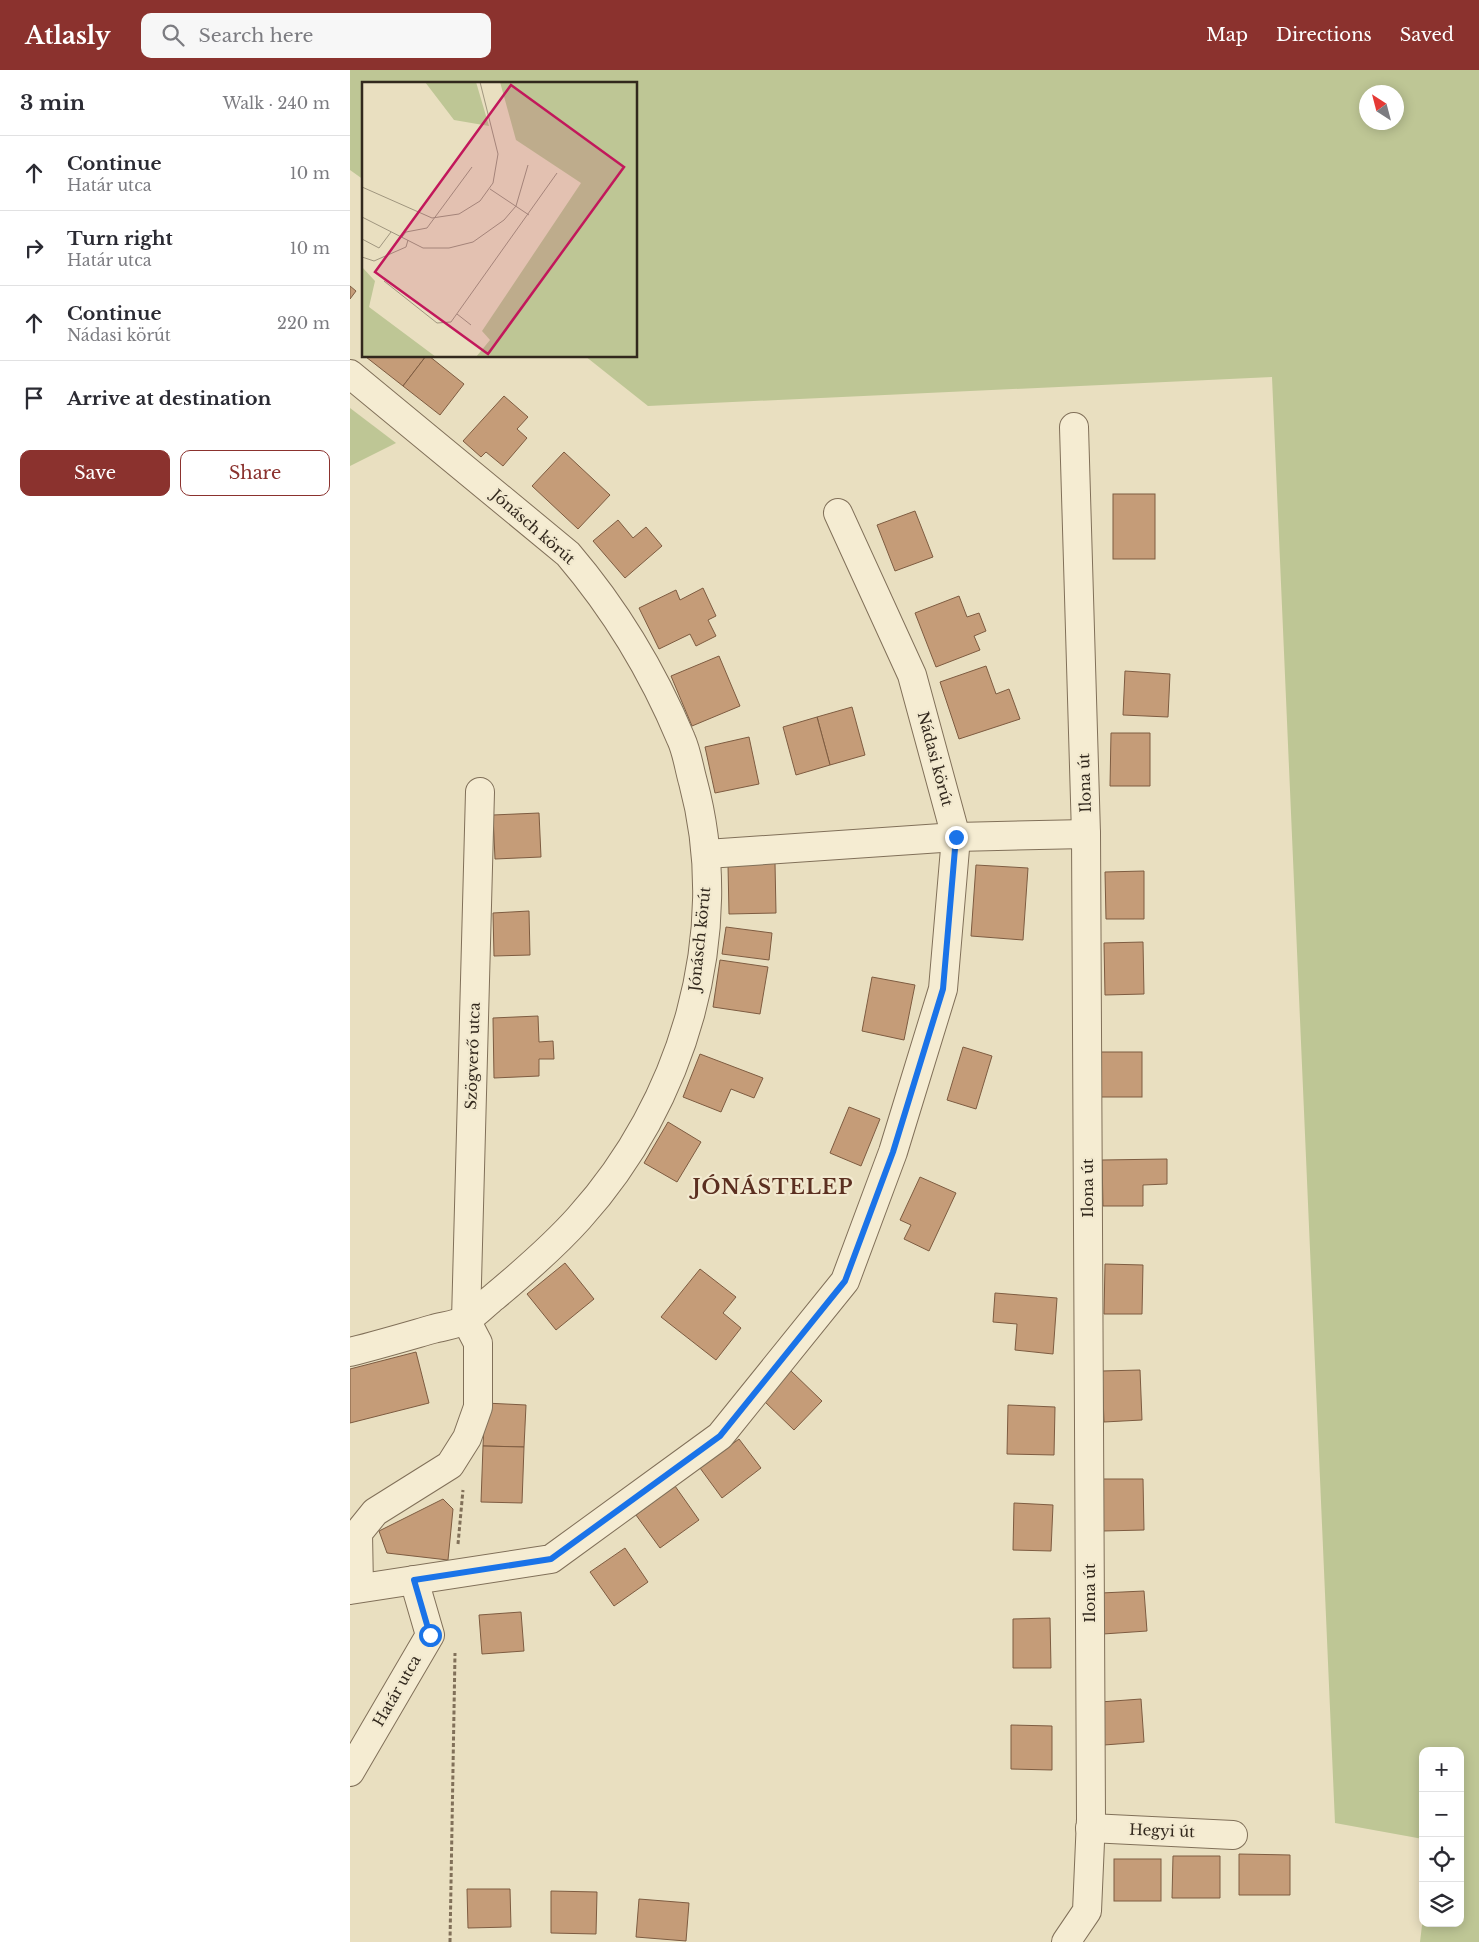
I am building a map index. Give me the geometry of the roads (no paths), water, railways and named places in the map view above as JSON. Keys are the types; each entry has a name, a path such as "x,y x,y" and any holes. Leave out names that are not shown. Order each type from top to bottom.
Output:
{"street":[{"name":"Jónásch körút","path":"350,374 568,554 595,586 629,636 682,740 697,798 707,854 707,909 699,976 685,1036 672,1073 621,1165 591,1205 556,1244 466,1320 350,1352"},
{"name":"Ilona út","path":"1066,1942 1087,1911 1090,1828 1086,834 1074,427"},
{"name":"Nádasi körút","path":"414,1580 551,1559 720,1436 845,1281 893,1152 943,989 956,837 912,676 838,512"},
{"name":"Szögverő utca","path":"466,1320 480,792"},
{"path":"707,854 956,837 1086,834"},
{"path":"414,1580 354,1589 358,1532 375,1512 450,1465 467,1438 478,1408 478,1343 466,1320"},
{"name":"Határ utca","path":"350,1772 430,1635 414,1580"},
{"name":"Hegyi út","path":"1090,1828 1233,1834"}],"district":[{"name":"JÓNÁSTELEP","path":"773,1187"}]}
